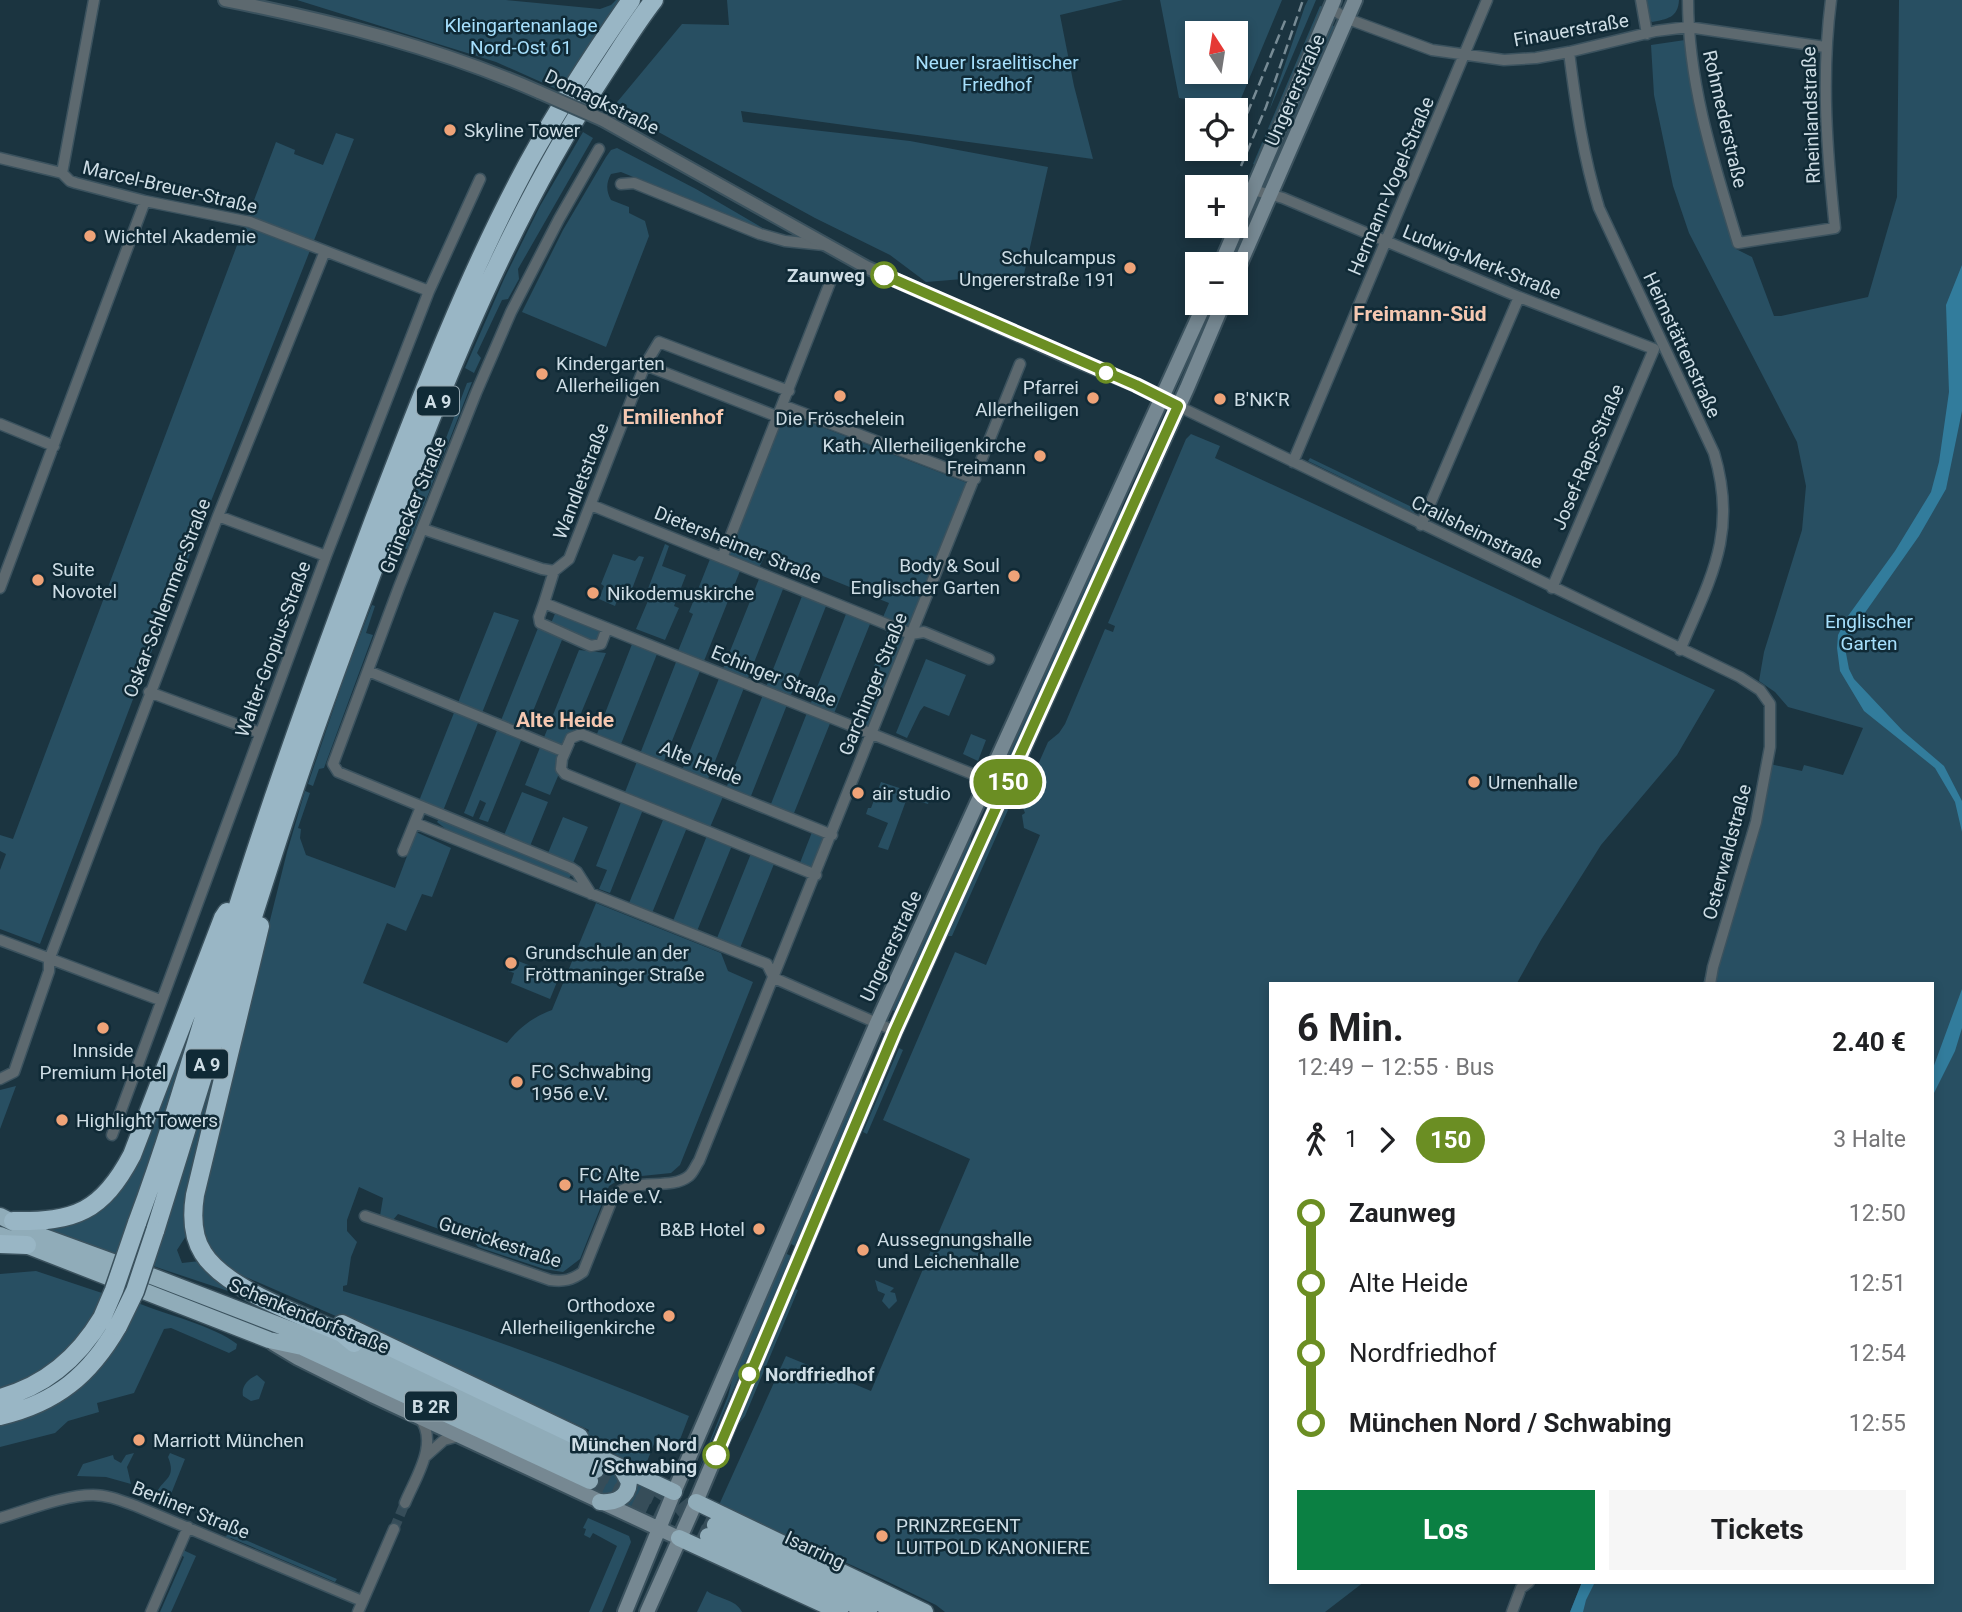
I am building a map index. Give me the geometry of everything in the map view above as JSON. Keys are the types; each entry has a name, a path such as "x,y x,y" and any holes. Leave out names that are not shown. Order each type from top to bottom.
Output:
{"highway":[{"name":"A 9","path":"0,1416 43,1402 72,1383 95,1362 118,1326 135,1291 155,1231 251,893 321,660 422,396 472,278 527,166 596,50 631,0"},
{"name":"A 9","path":"7,1218 54,1220 96,1203 115,1186 132,1156 223,918 251,893 403,489 468,330 521,215 570,125 654,0"},
{"path":"0,1398 33,1386 64,1365 88,1339 102,1318 251,893"},
{"path":"251,893 262,914 194,1205 195,1234 203,1253 240,1287 342,1333 355,1343"},
{"name":"Schenkendorfstraße","path":"0,1235 269,1340 302,1347 593,1476 324,1343 36,1234 7,1218"},
{"path":"0,1244 27,1245"},
{"path":"155,1277 183,1279 355,1343 674,1492"},
{"path":"231,1278 253,1285 368,1336 579,1437"},
{"path":"600,1502 617,1500 626,1493 629,1482 621,1468"},
{"path":"695,1502 925,1612"},
{"name":"Isarring","path":"869,1612 712,1531 898,1612"},
{"path":"679,1538 840,1612"}],"main road":[{"name":"Ungererstraße","path":"1245,252 1356,0"},
{"name":"Ungererstraße","path":"1226,252 1332,4"},
{"name":"Ungererstraße","path":"625,1612 674,1492 877,1023 1200,315"},
{"name":"Ungererstraße","path":"647,1612 895,1031 1218,315"},
{"path":"269,1340 298,1358 419,1417 679,1538"},
{"path":"674,1492 695,1502"}],"street":[{"path":"62,173 94,0"},
{"name":"Domagkstraße","path":"225,0 375,34 540,92 607,123 825,245 891,278 1178,406"},
{"name":"Hermann-Vogel-Straße","path":"1293,462 1487,0"},
{"path":"1641,0 1647,34"},
{"name":"Rohmederstraße","path":"1688,0 1688,27 1696,88 1710,151 1738,243 1835,228"},
{"name":"Rheinlandstraße","path":"1831,0 1825,47 1826,138 1835,228"},
{"name":"Finauerstraße","path":"1332,4 1348,19 1433,50 1504,60 1536,58 1688,27 1825,47"},
{"name":"Heimstättenstraße","path":"1569,52 1586,167 1599,208 1659,347 1714,453 1721,476 1724,526 1718,552 1711,576 1679,650"},
{"name":"Grünecker Straße","path":"421,807 334,768 368,671 476,393 506,324 559,219 599,149"},
{"name":"Marcel-Breuer-Straße","path":"0,158 62,173 69,181 145,201 250,222 429,291"},
{"name":"Walter-Gropius-Straße","path":"112,1135 326,556 429,291 480,180"},
{"name":"Domagkstraße","path":"621,184 634,183 760,234 785,241 825,245"},
{"name":"Ludwig-Merk-Straße","path":"1253,190 1269,194 1619,336 1659,347"},
{"path":"0,588 145,201"},
{"name":"Oskar-Schlemmer-Straße","path":"0,1079 14,1072 48,971 49,960 149,692 325,251"},
{"path":"722,558 831,280"},
{"path":"1421,525 1519,297"},
{"path":"776,416 645,365 659,342 789,391"},
{"name":"Josef-Raps-Straße","path":"1552,588 1640,380 1659,347"},
{"name":"Wandletstraße","path":"544,603 554,571 569,559 645,365"},
{"name":"Garchinger Straße","path":"774,978 1020,365"},
{"path":"782,405 975,479"},
{"name":"Crailsheimstraße","path":"1178,406 1679,650 1740,677 1760,690"},
{"path":"0,424 54,446"},
{"name":"Dietersheimer Straße","path":"591,505 912,634 924,632 989,659"},
{"path":"218,516 326,556"},
{"path":"423,529 554,571"},
{"path":"544,603 539,617 540,623 591,646 601,644 607,628"},
{"name":"Echinger Straße","path":"544,603 1005,787"},
{"path":"368,671 565,752 561,769 565,774 816,875"},
{"name":"Osterwaldstraße","path":"1710,982 1756,822 1770,747 1770,704 1760,690"},
{"path":"149,692 260,733"},
{"name":"Alte Heide","path":"565,752 571,737 581,734 832,835"},
{"path":"403,851 421,807 571,868 577,872 591,894"},
{"path":"415,823 767,964 774,978 895,1031"},
{"path":"0,940 160,1000"},
{"name":"Guerickestraße","path":"365,1216 550,1280 562,1282 573,1279 583,1272 613,1196 619,1190 629,1186 678,1181 690,1175 774,978"},
{"path":"405,1503 425,1456 427,1432 419,1417"},
{"path":"425,1456 444,1440 460,1436"},
{"name":"Berliner Straße","path":"0,1518 70,1498 92,1495 125,1502 362,1601"},
{"path":"151,1612 188,1527"},
{"path":"358,1612 394,1529"},
{"path":"1512,1612 1521,1588 1526,1584"}],"green space":[{"name":"Kleingartenanlage Nord-Ost 61","path":"297,0 506,0 600,9 621,0 559,90 496,62"},
{"name":"Neuer Israelitischer Friedhof","path":"727,0 1123,0 1060,15 1074,86 1093,159 741,111 743,122 910,141 1048,167 1024,274 926,282 890,255 815,218 613,107 682,24 729,25"},
{"path":"1160,0 1282,0 1248,82 1248,21 1185,21 1185,84 1247,84 1241,98 1179,98"},
{"path":"1308,0 1316,0 1269,111 1305,6"},
{"path":"1646,0 1679,0 1674,14 1652,22 1649,19"},
{"name":"Englischer Garten","path":"1899,0 1962,0 1962,1612 1570,1612 1581,1584 1934,1584 1934,982 1703,982 1770,764 1802,771 1804,765 1843,775 1863,728 1788,707 1775,692 1759,681 1764,652 1802,530 1806,486 1797,442 1689,233 1673,186 1654,95 1651,45 1685,40 1692,91 1706,154 1736,249 1752,257 1774,316 1868,297 1897,197"},
{"path":"1320,6 1323,7 1255,165 1253,164"},
{"path":"1331,24 1335,27 1270,180 1268,179 1297,109 1297,99"},
{"path":"583,132 593,138 518,269 519,279 508,299 502,300 477,353 481,358 474,373 465,368 504,279 540,206"},
{"path":"336,133 354,139 138,686 40,944 0,929 0,870 6,854 0,851 0,835 13,839 276,142 295,150 294,154 323,165"},
{"path":"617,148 696,189 773,234 621,172 611,174 607,187 611,200 629,207 629,213 645,221 649,236 606,347 522,312 563,230 606,157 611,150"},
{"path":"472,382 407,549 398,547 391,565 387,563 431,452 440,454 467,383"},
{"path":"785,413 970,484 872,734 851,725 890,626 881,622 889,603 766,553 757,572 742,566 662,766 681,773 761,574 785,584 706,784 725,791 804,591 828,601 749,801 725,792 708,832 733,843 695,936 671,926 708,833 688,825 650,918 627,908 665,815 644,807 610,893 599,889 607,870 596,866 678,657 676,656 693,614 689,612 712,554 722,557 739,529"},
{"path":"1156,423 1159,424 1122,506 1120,518 1003,778 1000,779 997,776"},
{"name":"Nordfriedhof","path":"1191,434 1220,446 1215,458 1715,690 1677,755 1601,845 1518,982 1269,982 1269,1584 1361,1584 1325,1612 945,1612 882,1579 719,1505 786,1356 871,1391 970,1159 883,1120 955,952 986,965 1040,835 1024,828 1022,815 1025,813 1021,803 1048,742 1065,724 1105,629 1113,632 1115,626 1108,623 1186,439"},
{"path":"1310,458 1416,509 1414,513 1308,461"},
{"path":"665,544 669,546 662,566 686,575 674,606 679,608 665,640 636,629 650,596 646,594"},
{"path":"613,554 635,561 639,556 644,557 632,589 623,585 615,606 599,599 604,586 601,584"},
{"path":"372,605 375,606 366,633 373,635 324,768 319,769 313,786 308,784"},
{"path":"557,609 607,628 601,644 564,635 488,822 479,819 486,803 480,800 473,817 464,813 540,623 549,628"},
{"path":"848,609 872,619 792,818 769,809"},
{"path":"494,612 519,620 441,816 417,806"},
{"path":"634,639 659,649 619,749 595,739"},
{"path":"579,650 606,653 550,795 525,785"},
{"path":"926,659 966,675 949,716 924,706 907,738 896,733"},
{"path":"971,734 986,740 978,761 963,754"},
{"path":"881,782 930,798 928,804 907,798 888,850 878,847 888,823 866,814"},
{"path":"305,791 310,793 298,828 301,829 300,838 306,855 395,888 416,832 451,848 432,897 422,894 406,931 387,923 363,983 507,1043 527,1023 552,1010 596,903 721,953 728,971 753,982 680,1165 671,1173 622,1178 609,1186 580,1259 563,1272 544,1269 478,1247 471,1238 469,1240 398,1214 393,1220 380,1216 383,1198 359,1187 347,1220 347,1231 357,1242 351,1257 347,1285 343,1286 343,1291 518,1349 689,1416 679,1442 658,1434 644,1469 657,1475 655,1478 582,1445 589,1430 232,1271 214,1255 204,1237 200,1215 210,1161 287,852"},
{"path":"522,792 548,802 528,851 502,840"},
{"path":"989,793 971,836 971,845 897,1012 890,1009"},
{"path":"1005,806 1008,810 952,936 946,936"},
{"path":"563,817 588,827 571,868 546,858"},
{"path":"439,819 572,872 569,879 447,830 437,822"},
{"path":"814,827 832,835 816,875 798,868"},
{"path":"752,851 776,859 738,953 715,943"},
{"path":"217,956 120,1255 48,1230 48,1227 97,1210 122,1187"},
{"path":"513,959 559,977 550,999 511,983 514,973 508,971"},
{"path":"245,965 188,1233 177,1250 182,1263 200,1261 243,1296 153,1266"},
{"path":"879,1035 862,1080 863,1088 795,1246 789,1243"},
{"path":"899,1048 903,1050 867,1134 863,1132"},
{"path":"16,1086 0,1129 0,1090"},
{"path":"785,1253 791,1256 693,1483 728,1396 734,1372"},
{"path":"36,1271 105,1294 94,1318 69,1355 0,1393 0,1274"},
{"path":"875,1280 894,1288 890,1292 895,1293 897,1301 889,1309 882,1301 885,1294 878,1291"},
{"path":"795,1289 798,1290 745,1416 736,1427"},
{"path":"138,1303 216,1332 237,1344 236,1349 229,1353 171,1328 164,1329 134,1393 97,1403 99,1412 68,1421 55,1433 0,1447 0,1423 12,1421 127,1328"},
{"path":"257,1375 265,1382 259,1399 251,1401 243,1396 243,1389 248,1381"},
{"path":"134,1453 127,1467 131,1484 106,1477 77,1476 83,1464 113,1455 114,1459 121,1463 126,1455"},
{"path":"170,1453 185,1459 169,1499 156,1494 170,1474"},
{"path":"600,1465 619,1474 622,1479 620,1492 606,1496 590,1488"},
{"path":"636,1482 650,1489 639,1511 626,1505 632,1497"},
{"path":"588,1518 629,1536 631,1542 602,1612 589,1612 617,1546 593,1533 590,1538 584,1535 586,1529 583,1528"},
{"path":"229,1533 337,1579 335,1582 231,1538 224,1538"},
{"path":"183,1550 196,1556 171,1612 160,1612 184,1557 181,1555"},
{"path":"707,1591 736,1604 742,1612 697,1612"}],"shaded area":[{"path":"1962,265 1962,411 1946,489 1919,536 1857,624 1845,648 1854,679 1903,731 1944,766 1962,801 1962,832 1955,802 1935,768 1864,711 1840,671 1837,648 1838,635 1848,616 1895,551 1931,492 1939,462 1949,392 1946,305"},
{"path":"1962,989 1962,1028 1955,1051 1934,1093 1934,1066"},
{"path":"1581,1584 1594,1584 1583,1612 1570,1612"}],"tunnel":[{"path":"596,1470 715,1525"},
{"path":"590,1481 708,1536"},
{"path":"658,1488 678,1501 687,1512"},
{"path":"394,1529 405,1503"}],"railway":[{"path":"1241,166 1266,107 1303,0"},
{"path":"1248,112 1287,16"}],"bus line":[{"name":"150","path":"716,1455 895,1031 1178,406 884,275"}],"place":[{"name":"Skyline Tower","path":"450,130"},
{"name":"Wichtel Akademie","path":"90,236"},
{"name":"Schulcampus Ungererstraße 191","path":"1130,268"},
{"name":"Zaunweg","path":"884,275"},
{"name":"Kindergarten Allerheiligen","path":"542,374"},
{"name":"Die Fröschelein","path":"840,396"},
{"name":"Pfarrei Allerheiligen","path":"1093,398"},
{"name":"B'NK'R","path":"1220,399"},
{"name":"Kath. Allerheiligenkirche Freimann","path":"1040,456"},
{"name":"Body & Soul Englischer Garten","path":"1014,576"},
{"name":"Suite Novotel","path":"38,580"},
{"name":"Nikodemuskirche","path":"593,593"},
{"name":"Urnenhalle","path":"1474,782"},
{"name":"air studio","path":"858,793"},
{"name":"Grundschule an der Fröttmaninger Straße","path":"511,963"},
{"name":"Innside Premium Hotel","path":"103,1028"},
{"name":"FC Schwabing 1956 e.V.","path":"517,1082"},
{"name":"Highlight Towers","path":"62,1120"},
{"name":"FC Alte Haide e.V.","path":"565,1185"},
{"name":"B&B Hotel","path":"759,1229"},
{"name":"Aussegnungshalle und Leichenhalle","path":"863,1250"},
{"name":"Orthodoxe Allerheiligenkirche","path":"669,1316"},
{"name":"Nordfriedhof","path":"749,1374"},
{"name":"Marriott München","path":"139,1440"},
{"name":"München Nord / Schwabing","path":"716,1455"},
{"name":"PRINZREGENT LUITPOLD KANONIERE","path":"882,1536"}],"district":[{"name":"Freimann-Süd","path":"1420,314"},
{"name":"Emilienhof","path":"673,417"},
{"name":"Alte Heide","path":"565,720"}]}
